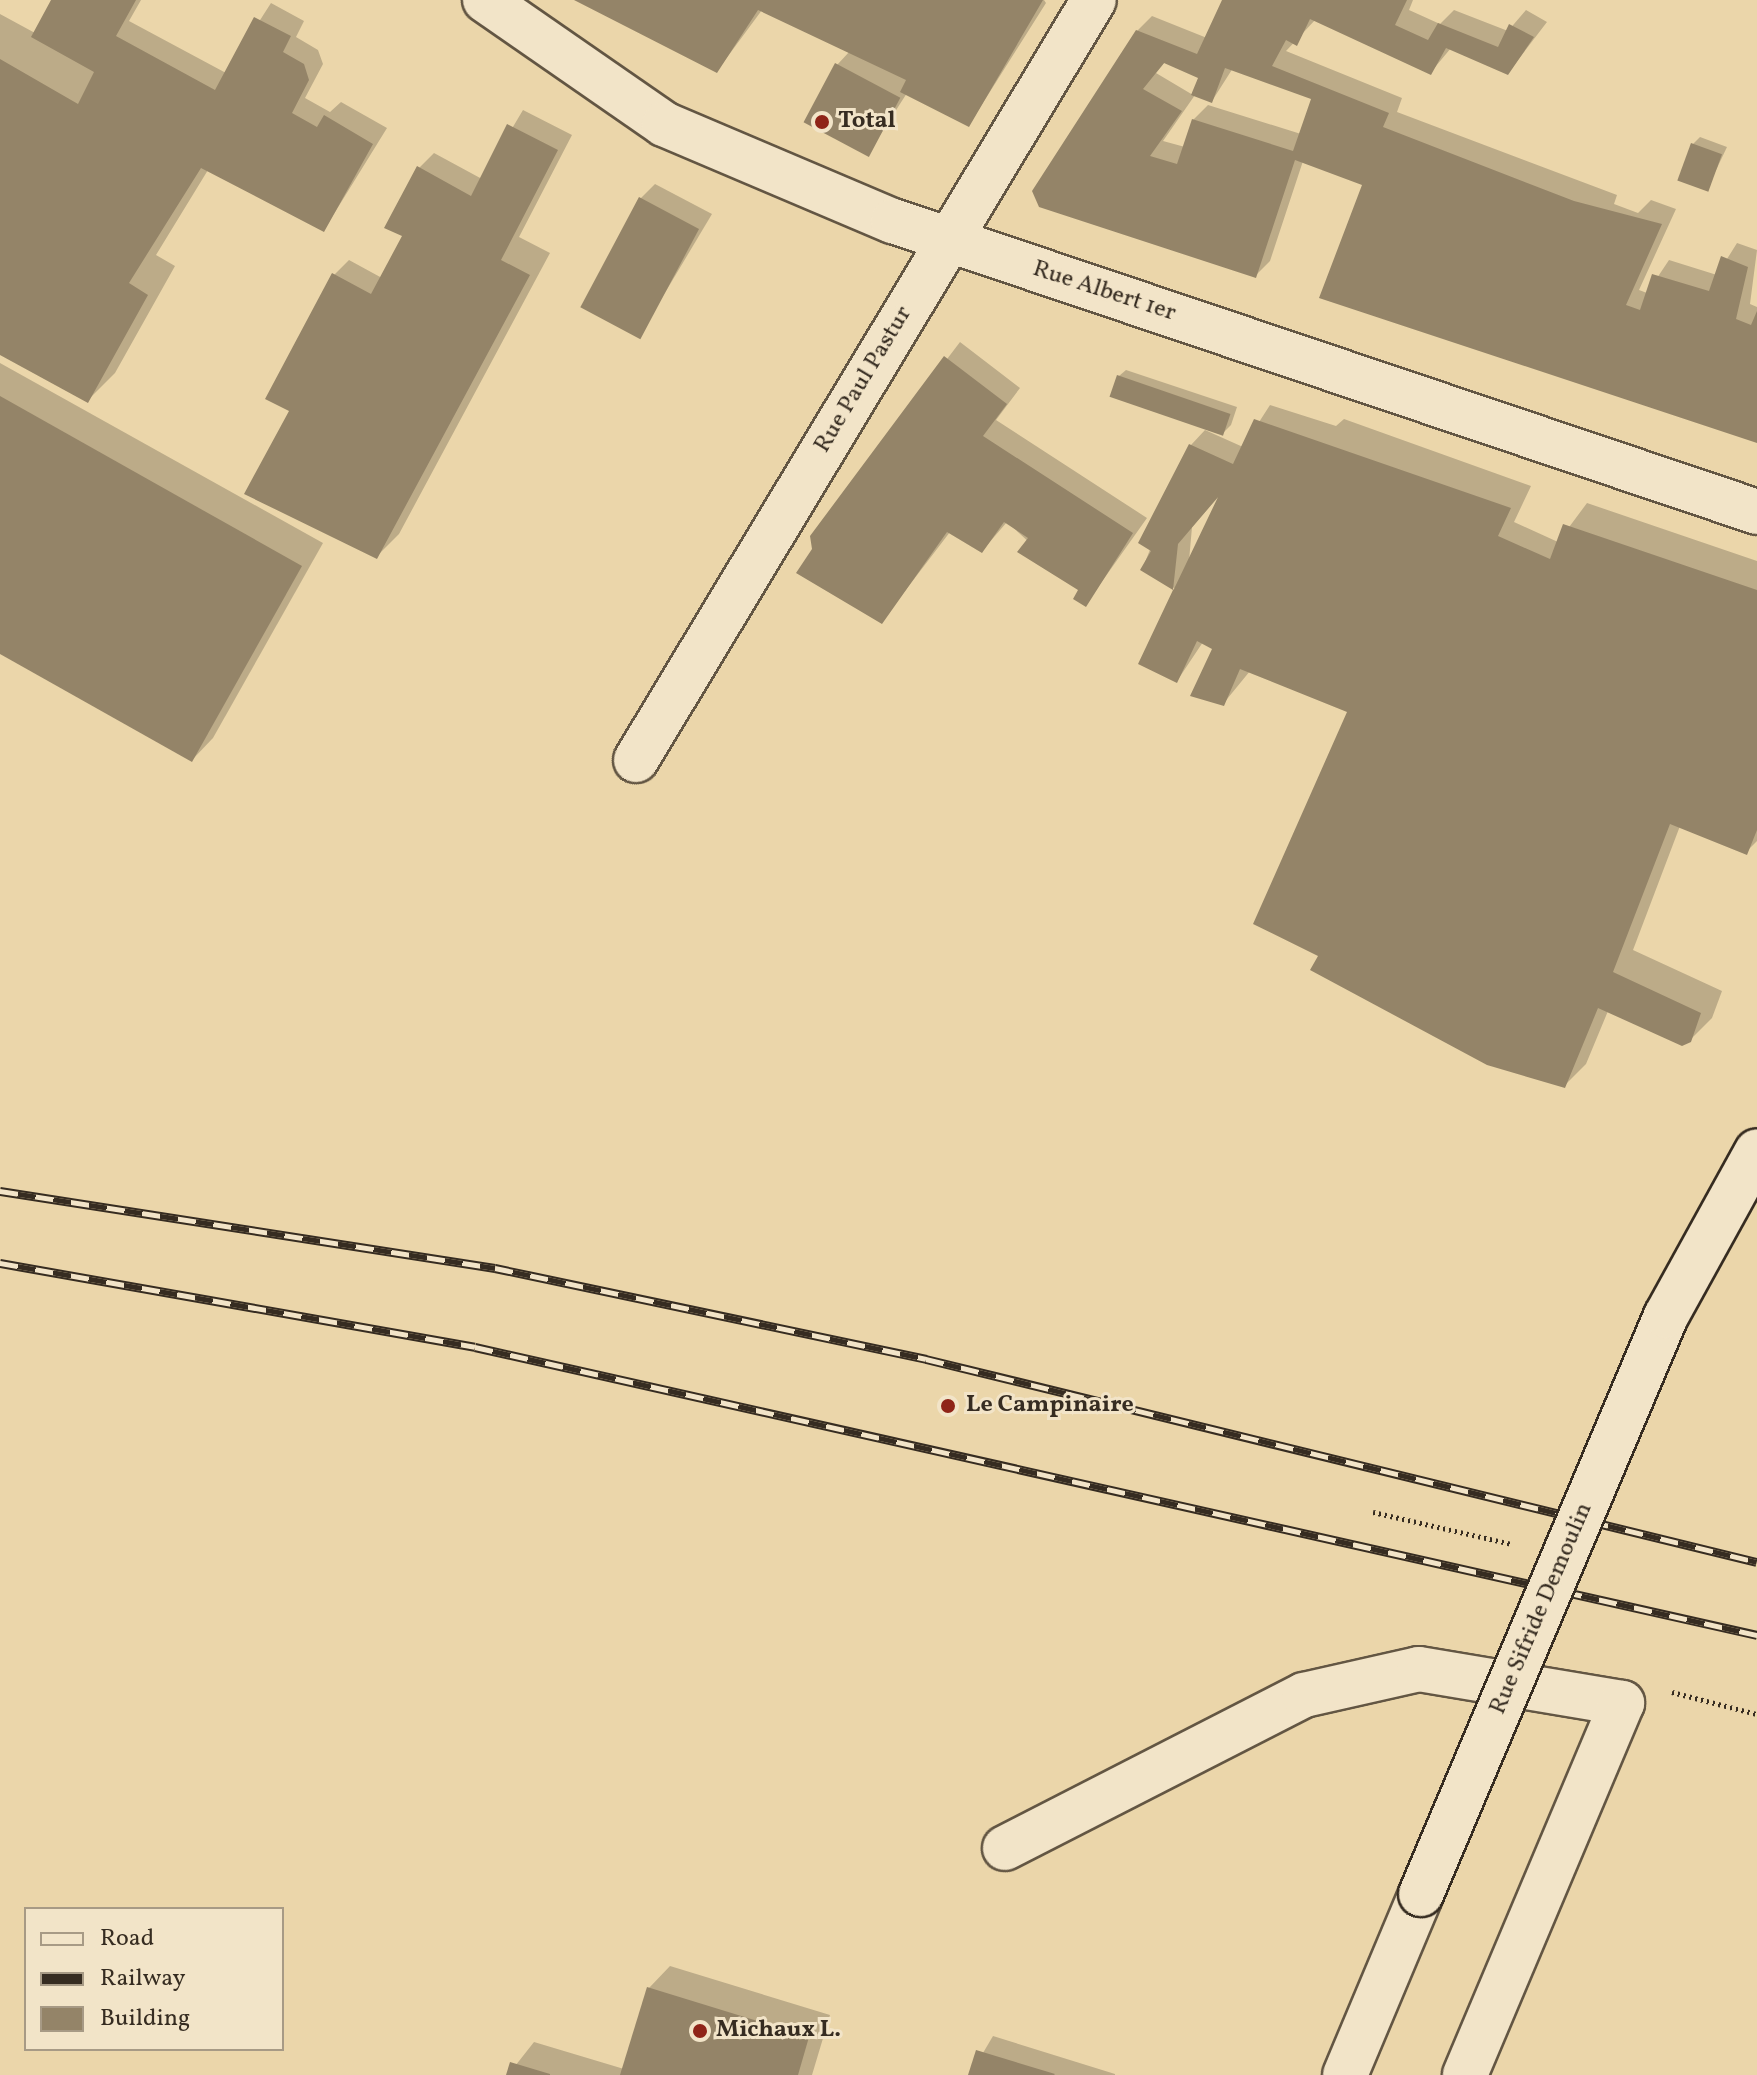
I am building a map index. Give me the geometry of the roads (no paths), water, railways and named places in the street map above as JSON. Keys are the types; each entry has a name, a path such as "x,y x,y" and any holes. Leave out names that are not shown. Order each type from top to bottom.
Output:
{"main road":[{"name":"Rue Albert 1er","path":"485,0 664,124 947,241 1757,512"},
{"name":"Rue Paul Pastur","path":"636,760 1094,0"},
{"name":"Rue Sifride Demoulin","path":"1345,2075 1666,1316 1757,1151"},
{"path":"1005,1848 1304,1695 1419,1669 1622,1703 1465,2075"}],"railway":[{"path":"0,1191 495,1268 926,1359 1757,1562"},
{"path":"0,1263 475,1347 1757,1635"}],"place":[{"name":"Total","path":"822,122"},
{"name":"Le Campinaire","path":"948,1406"},
{"name":"Michaux L.","path":"700,2031"}]}
